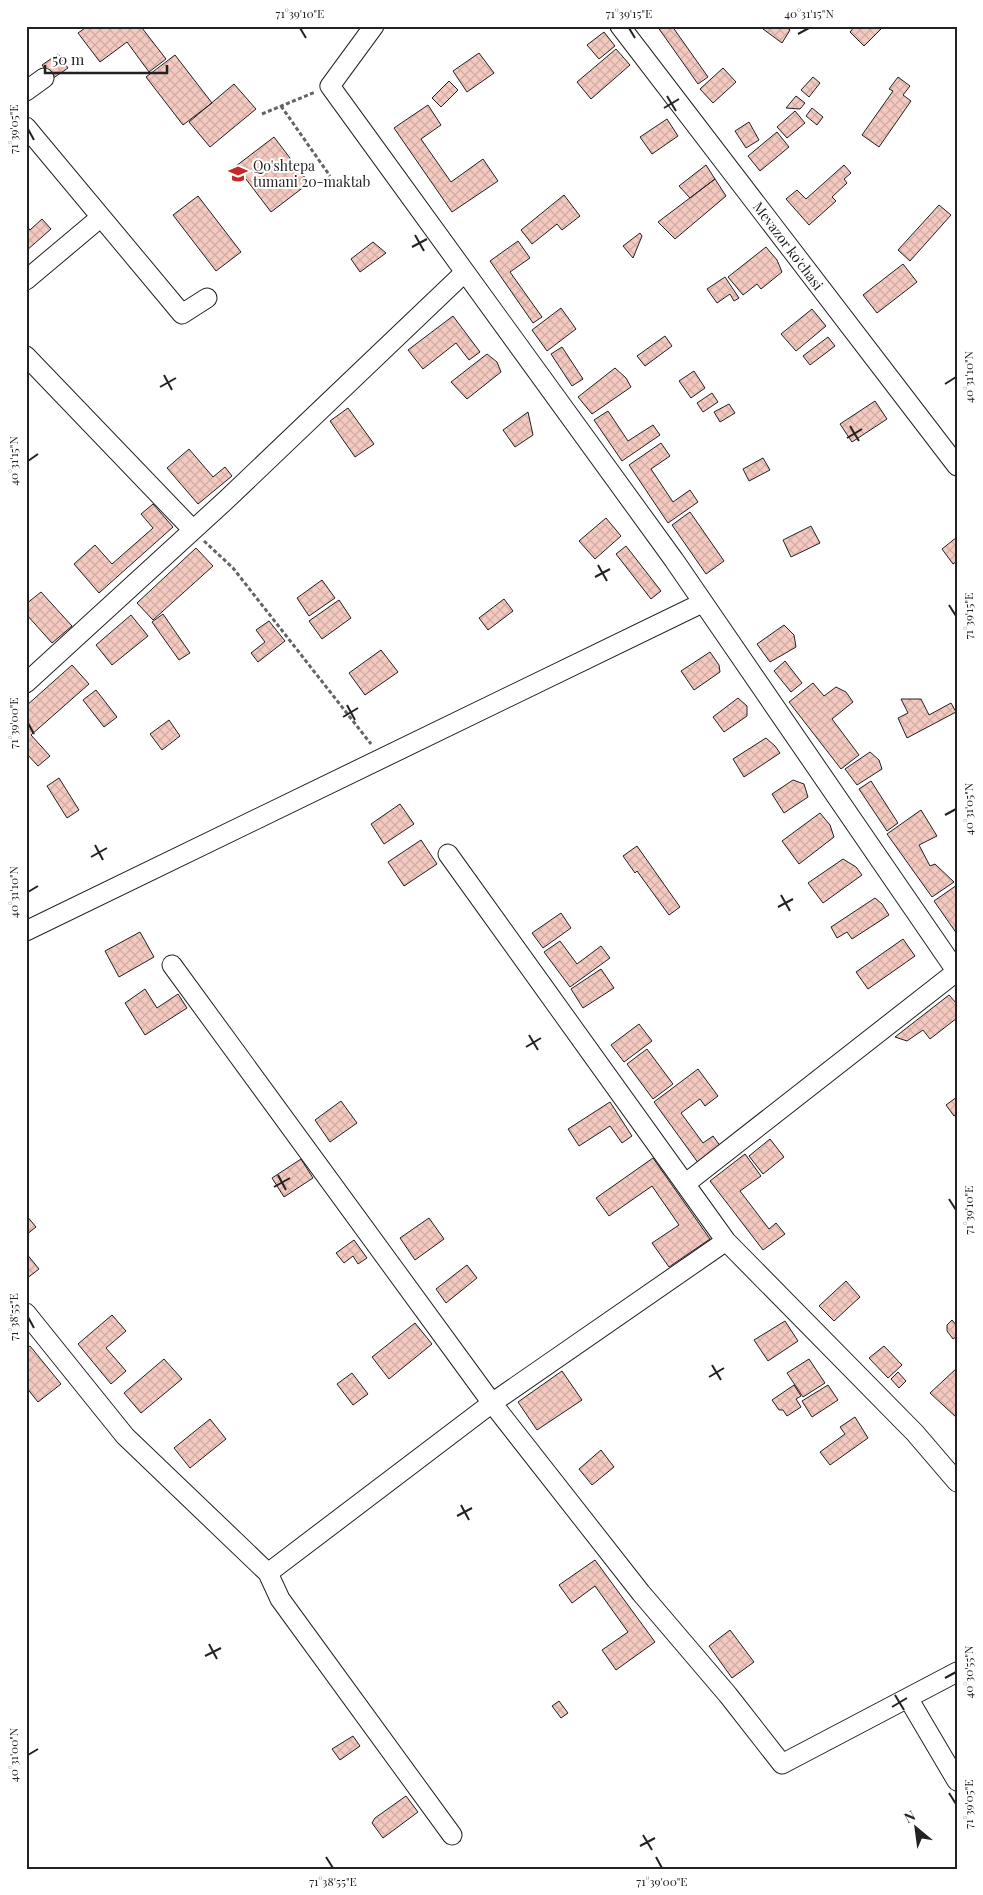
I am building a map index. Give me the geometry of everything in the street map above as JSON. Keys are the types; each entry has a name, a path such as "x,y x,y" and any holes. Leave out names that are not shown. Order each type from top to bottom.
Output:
{"street":[{"path":"374,26 330,86 668,552 957,972 685,1184"},
{"name":"Mevazor ko'chasi","path":"620,26 957,466"},
{"path":"26,91 44,78"},
{"path":"26,126 182,314 207,298"},
{"path":"26,280 101,217"},
{"path":"26,684 193,530 464,273"},
{"path":"26,356 193,530"},
{"path":"26,931 702,603"},
{"path":"448,854 726,1242 915,1433 957,1482"},
{"path":"172,965 492,1403 641,1593 728,1695 782,1764 957,1672"},
{"path":"268,1572 492,1403 726,1242"},
{"path":"26,1313 125,1436 268,1572 280,1599 452,1835"},
{"path":"908,1698 957,1781"}],"path":[{"path":"262,114 330,86"},
{"path":"281,106 330,176"},
{"path":"193,530 233,568 382,758"}],"building":[{"path":"88,26 144,26 142,28 166,59 149,72 127,42 100,62 78,33"},
{"path":"657,26 672,26 708,77 698,84"},
{"path":"765,26 785,26 790,30 782,43 763,29"},
{"path":"855,26 884,26 864,46 850,32"},
{"path":"604,32 615,46 599,59 587,45"},
{"path":"616,49 630,65 591,99 577,82"},
{"path":"479,53 494,73 467,92 453,71"},
{"path":"58,54 68,68 52,79 42,65"},
{"path":"175,55 212,103 183,125 146,77"},
{"path":"723,68 736,82 713,103 700,89"},
{"path":"813,77 820,83 809,97 801,90"},
{"path":"898,77 910,86 903,95 911,101 879,147 862,135 893,91 889,89"},
{"path":"449,81 458,90 441,107 432,98"},
{"path":"234,84 256,109 210,147 189,122"},
{"path":"796,96 805,103 800,109 786,108"},
{"path":"428,105 441,125 421,139 451,182 483,159 498,181 452,212 394,128"},
{"path":"812,108 823,117 817,125 806,116"},
{"path":"795,111 805,123 787,138 777,127"},
{"path":"667,119 678,136 652,154 640,137"},
{"path":"749,122 759,140 746,148 735,131"},
{"path":"777,132 789,147 760,171 748,156"},
{"path":"274,137 309,183 271,212 236,166"},
{"path":"706,165 715,179 690,198 679,186"},
{"path":"844,165 851,173 844,179 847,183 832,197 836,201 809,225 786,199 797,190 806,199"},
{"path":"715,179 726,196 675,239 658,222"},
{"path":"564,195 580,216 562,230 557,224 532,244 521,230"},
{"path":"198,196 241,252 216,271 173,215"},
{"path":"939,205 951,215 910,261 898,250"},
{"path":"42,219 51,229 26,251 26,225 30,230"},
{"path":"640,233 642,236 633,258 623,246"},
{"path":"518,241 530,258 510,272 542,317 533,323 490,261"},
{"path":"373,242 386,253 360,272 351,259"},
{"path":"766,247 777,260 782,272 761,289 757,284 743,295 728,277"},
{"path":"903,264 917,282 877,313 863,295"},
{"path":"725,277 739,298 734,301 730,294 717,303 707,289"},
{"path":"561,308 576,329 547,351 532,330"},
{"path":"812,309 826,326 796,351 781,334"},
{"path":"453,316 480,352 469,360 456,343 423,369 408,350"},
{"path":"665,336 672,346 645,366 637,356"},
{"path":"828,337 835,346 810,365 803,356"},
{"path":"562,347 583,379 572,386 551,354"},
{"path":"487,354 497,362 501,372 467,399 451,382"},
{"path":"615,368 626,378 631,387 592,414 578,397"},
{"path":"694,371 705,388 691,398 679,381"},
{"path":"712,393 718,402 703,412 697,403"},
{"path":"875,401 887,419 852,442 840,424"},
{"path":"729,404 735,413 720,422 714,412"},
{"path":"348,408 374,444 355,457 330,421"},
{"path":"608,411 628,441 653,425 660,435 622,461 594,420"},
{"path":"528,412 533,435 515,447 503,430"},
{"path":"661,443 670,456 651,469 673,502 690,490 698,502 668,523 629,465"},
{"path":"189,449 213,477 225,467 232,476 198,504 167,468"},
{"path":"763,458 770,470 749,481 743,469"},
{"path":"153,504 173,527 99,593 74,564 95,545 112,564 153,528 141,514"},
{"path":"690,512 724,561 706,574 672,525"},
{"path":"606,518 621,536 595,559 579,541"},
{"path":"811,526 820,543 791,557 783,540"},
{"path":"957,537 957,561 953,564 942,549"},
{"path":"626,546 661,591 651,599 616,554"},
{"path":"196,548 213,566 153,620 137,603"},
{"path":"322,580 335,598 309,616 297,598"},
{"path":"41,592 72,626 52,643 26,614 26,604"},
{"path":"504,599 513,611 488,630 479,618"},
{"path":"339,600 351,618 322,639 309,621"},
{"path":"163,614 190,653 179,660 152,622"},
{"path":"131,615 148,636 112,665 96,645"},
{"path":"269,621 285,641 258,662 251,653 265,642 256,630"},
{"path":"784,625 794,635 796,647 770,662 757,644"},
{"path":"381,650 398,672 365,695 349,673"},
{"path":"710,652 719,665 720,672 694,690 681,671"},
{"path":"785,661 802,683 791,692 774,671"},
{"path":"72,665 89,684 31,735 50,756 38,766 26,753 26,706"},
{"path":"813,683 824,696 836,687 846,692 853,702 832,719 859,755 841,769 789,702"},
{"path":"96,690 117,717 104,727 83,700"},
{"path":"738,698 747,706 747,716 724,732 713,717"},
{"path":"901,699 921,699 929,715 951,703 956,712 907,738 898,718 908,713"},
{"path":"169,720 180,736 162,750 150,734"},
{"path":"766,738 780,753 744,777 733,759"},
{"path":"870,752 879,760 882,769 857,785 845,769"},
{"path":"59,778 79,810 67,818 47,786"},
{"path":"793,780 804,784 808,797 784,813 772,794"},
{"path":"871,781 898,823 887,831 859,789"},
{"path":"400,804 414,824 384,844 371,824"},
{"path":"921,810 937,836 919,845 930,866 935,864 954,882 932,897 887,834"},
{"path":"820,813 830,825 834,837 799,864 782,841"},
{"path":"421,840 437,864 404,886 388,862"},
{"path":"637,846 680,907 669,915 637,871 635,873 623,856"},
{"path":"843,859 856,867 862,875 823,903 808,883"},
{"path":"957,885 957,934 934,901"},
{"path":"875,898 882,904 889,915 852,939 847,932 837,938 831,927"},
{"path":"561,913 571,928 543,948 532,933"},
{"path":"140,932 154,957 119,977 105,951"},
{"path":"903,939 915,956 868,989 856,972"},
{"path":"560,941 577,964 601,946 610,958 570,987 544,952"},
{"path":"601,969 614,988 583,1008 571,989"},
{"path":"145,989 157,1008 178,994 187,1008 145,1035 125,1003"},
{"path":"949,995 957,1004 957,1018 930,1039 923,1030 907,1041 895,1037"},
{"path":"639,1024 652,1041 624,1062 611,1045"},
{"path":"647,1049 673,1084 653,1099 627,1064"},
{"path":"698,1069 718,1096 705,1106 700,1099 681,1113 703,1143 713,1136 721,1147 699,1164 654,1102"},
{"path":"957,1097 957,1114 954,1116 946,1105"},
{"path":"341,1101 357,1123 330,1142 315,1120"},
{"path":"610,1102 632,1136 622,1143 610,1126 579,1146 568,1129"},
{"path":"770,1139 784,1157 763,1174 749,1156"},
{"path":"745,1154 761,1176 740,1191 769,1229 776,1223 785,1234 763,1250 710,1181"},
{"path":"653,1158 710,1239 669,1267 652,1243 679,1225 652,1186 609,1216 596,1198"},
{"path":"301,1159 313,1178 284,1197 272,1178"},
{"path":"26,1215 36,1227 26,1235"},
{"path":"429,1218 444,1239 415,1260 400,1238"},
{"path":"354,1240 367,1258 358,1264 353,1256 344,1263 336,1253"},
{"path":"26,1253 39,1269 26,1279"},
{"path":"467,1265 477,1278 446,1303 436,1289"},
{"path":"846,1281 860,1297 834,1321 819,1306"},
{"path":"112,1315 126,1331 106,1348 126,1371 111,1384 78,1344"},
{"path":"952,1320 957,1326 957,1336 953,1339 947,1331 947,1325"},
{"path":"785,1321 798,1341 768,1361 754,1340"},
{"path":"415,1323 432,1344 389,1379 372,1357"},
{"path":"30,1346 61,1384 38,1402 26,1387 26,1349"},
{"path":"884,1346 902,1365 888,1378 869,1358"},
{"path":"164,1359 182,1379 141,1413 124,1393"},
{"path":"809,1359 825,1383 803,1397 787,1373"},
{"path":"957,1368 957,1418 930,1393"},
{"path":"562,1371 582,1400 537,1430 518,1402"},
{"path":"898,1372 906,1381 899,1388 891,1379"},
{"path":"352,1373 368,1394 353,1405 337,1384"},
{"path":"794,1385 801,1396 796,1399 801,1407 787,1416 783,1410 779,1410 772,1400"},
{"path":"828,1385 838,1400 812,1417 802,1401"},
{"path":"855,1417 868,1438 830,1465 820,1452 845,1434 840,1427"},
{"path":"210,1419 226,1439 190,1468 174,1448"},
{"path":"601,1450 614,1467 592,1485 579,1469"},
{"path":"595,1560 655,1642 616,1670 602,1650 628,1632 595,1586 572,1603 559,1585"},
{"path":"730,1630 754,1662 732,1678 709,1646"},
{"path":"559,1701 568,1713 561,1718 552,1706"},
{"path":"353,1736 360,1746 340,1760 332,1749"},
{"path":"406,1796 418,1812 383,1838 372,1823 375,1818"}],"place":[{"name":"Qo'shtepa tumani 20-maktab","path":"238,174"}]}
